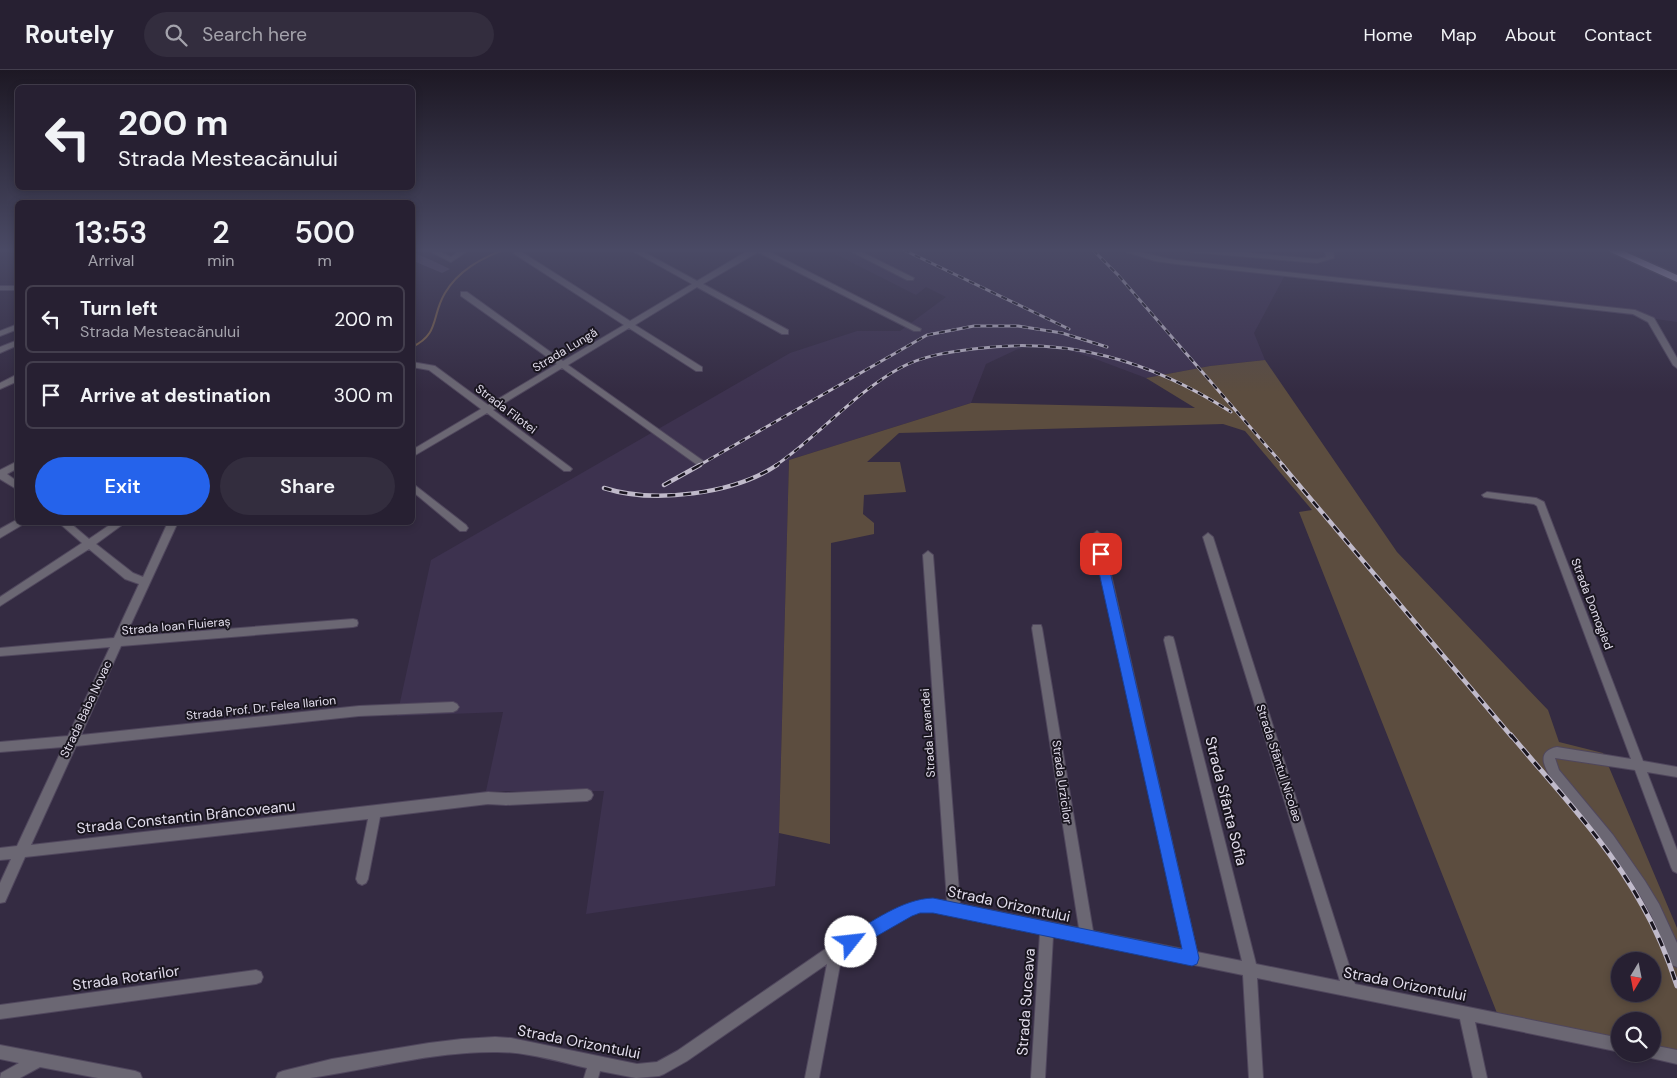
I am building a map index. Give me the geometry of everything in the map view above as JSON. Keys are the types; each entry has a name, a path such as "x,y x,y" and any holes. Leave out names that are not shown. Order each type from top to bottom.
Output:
{"street":[{"path":"468,297 699,462"},
{"path":"586,297 699,369"},
{"name":"Strada Lungă","path":"415,452 676,297"},
{"path":"722,297 785,332"},
{"path":"853,297 917,329"},
{"path":"1498,297 1635,312 1651,320 1677,366"},
{"path":"0,334 15,327"},
{"path":"0,350 15,343"},
{"name":"Strada Filotei","path":"415,365 432,368 567,469"},
{"path":"2,384 15,378"},
{"path":"15,466 0,474 15,486"},
{"path":"415,488 463,528"},
{"name":"Strada Domogled","path":"1487,495 1536,501 1542,504 1639,765"},
{"path":"0,534 15,524"},
{"path":"66,525 129,576 146,582"},
{"path":"0,602 118,525"},
{"name":"Strada Baba Novac","path":"0,897 172,525"},
{"path":"1096,535 1192,958"},
{"name":"Strada Sfântul Nicolae","path":"1208,537 1350,990"},
{"name":"Strada Lavandei","path":"928,555 954,909"},
{"name":"Strada Ioan Fluieraș","path":"0,652 353,623"},
{"name":"Strada Urzicilor","path":"1037,628 1087,937"},
{"name":"Strada Sfânta Sofia","path":"1169,640 1249,959 1248,970 1256,1078"},
{"name":"Strada Prof. Dr. Felea Ilarion","path":"0,747 359,711 453,707"},
{"path":"1677,772 1557,752 1552,753 1549,757 1555,774 1617,851 1671,928 1677,960"},
{"path":"1639,765 1677,867"},
{"name":"Strada Constantin Brâncoveanu","path":"0,854 488,798 506,799 587,795"},
{"path":"362,879 375,812"},
{"name":"Strada Orizontului","path":"283,1078 365,1060 433,1049 491,1044 511,1045 637,1072 649,1071 669,1065 836,950 908,910 920,906 933,905 1611,1043"},
{"name":"Strada Suceava","path":"1038,1078 1047,928"},
{"path":"812,1078 836,950"},
{"name":"Strada Rotarilor","path":"0,1012 256,977"},
{"path":"1466,1013 1480,1078"},
{"path":"0,1052 135,1078"},
{"path":"1661,1054 1677,1057"},
{"path":"6,1078 40,1059"},
{"path":"591,1078 596,1062"}],"shaded area":[{"path":"946,297 1273,297 1254,333 1265,360 1210,366 1146,378 1068,350 1032,347 1018,349 986,364 971,403 789,460 779,833 775,886 586,914 604,791 486,791 503,712 397,716 431,560 790,353 857,331 900,331"},
{"path":"1475,297 1677,297 1677,322 1579,308"},
{"path":"1265,360 1397,552 1548,710 1559,742 1603,753 1677,928 1677,1050 1661,1047 1661,1012 1611,1012 1611,1036 1497,1013 1299,512 1312,510 1245,431 1223,424 899,433 867,462 900,462 906,492 864,495 863,514 874,523 874,534 831,543 830,844 779,833 789,460 971,403 1195,408 1146,378 1210,366"}],"waterway":[{"path":"415,345 421,342 431,330 443,297"}],"railway":[{"path":"1002,297 1069,329"},
{"path":"1137,297 1284,466"},
{"path":"698,466 927,335 974,326 1018,326 1062,333 1107,347"},
{"path":"775,466 883,378 908,364 926,358 973,349 1042,346 1108,357 1139,366 1170,379 1201,394 1231,412"},
{"path":"664,485 700,465"},
{"path":"604,488 624,493 646,495 693,493 739,483 777,465"},
{"path":"1282,465 1512,737"},
{"path":"1511,735 1581,817 1629,882 1657,935 1677,986"}],"route":[{"path":"851,942 908,910 920,906 933,905 1192,958 1101,554"}]}
